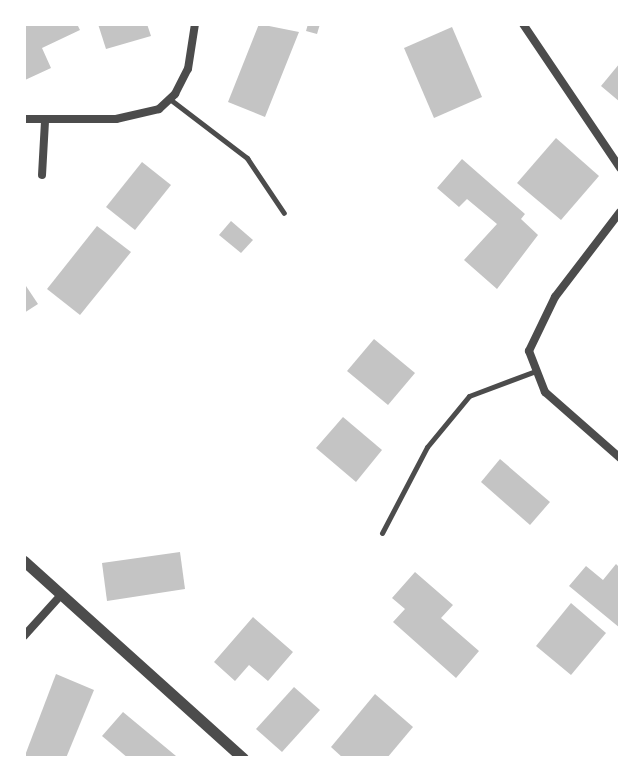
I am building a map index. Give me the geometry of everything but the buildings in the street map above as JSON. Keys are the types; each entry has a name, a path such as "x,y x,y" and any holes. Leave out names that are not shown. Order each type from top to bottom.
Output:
{"street":[{"path":"24,119 133,117 171,100 193,55 195,24"},
{"path":"523,24 620,168"},
{"path":"42,175 45,121"},
{"path":"620,212 555,297 529,351 533,372 545,392 620,458"},
{"path":"24,561 243,758"},
{"path":"24,636 61,595"}],"lane":[{"path":"171,100 247,158 284,213"},
{"path":"382,533 427,447 469,396 533,372"}]}
